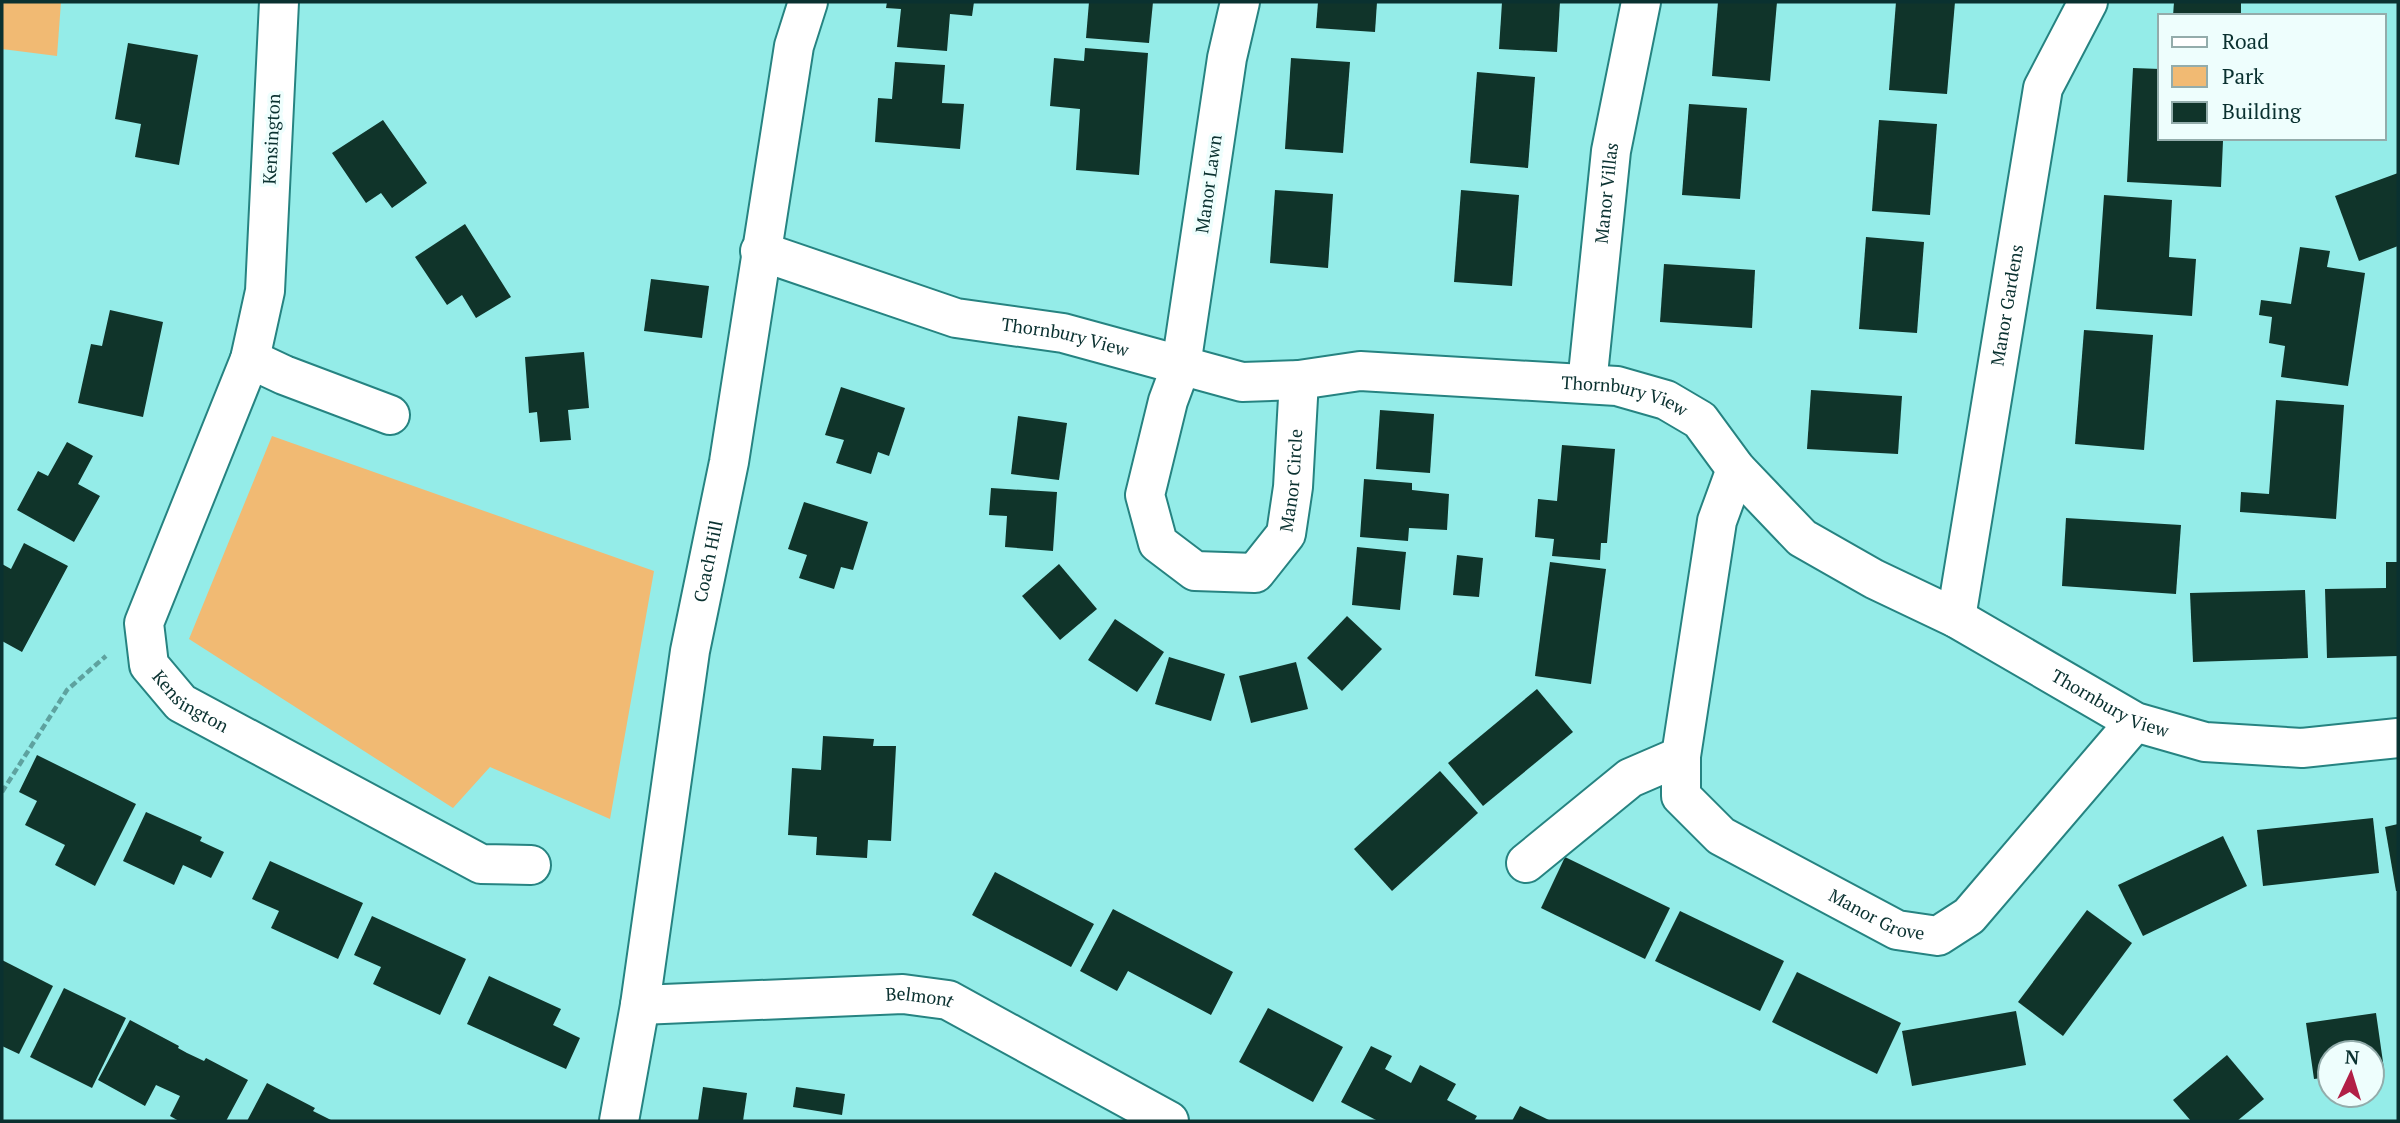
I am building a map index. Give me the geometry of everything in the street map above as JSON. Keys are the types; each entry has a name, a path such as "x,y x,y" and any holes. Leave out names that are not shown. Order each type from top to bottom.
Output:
{"street":[{"name":"Kensington","path":"279,2 265,291 250,359 144,623 149,666 181,703 481,864 531,865"},
{"name":"Coach Hill","path":"619,1121 640,1005 690,651 730,453 794,46 808,2"},
{"name":"Manor Lawn","path":"1181,366 1227,58 1240,2"},
{"name":"Manor Villas","path":"1587,384 1611,151 1641,2"},
{"name":"Manor Gardens","path":"1955,618 2043,88 2088,2"},
{"name":"Thornbury View","path":"760,251 956,318 1063,333 1242,382 1299,380 1360,371 1616,386 1666,400 1700,420 1736,469 1801,538 1874,579 1955,618 2135,722 2205,742 2302,748 2398,738"},
{"path":"250,359 284,375 390,415"},
{"name":"Manor Circle","path":"1181,366 1168,401 1145,495 1158,543 1195,571 1255,573 1286,534 1293,487 1299,380"},
{"name":"Manor Grove","path":"1736,469 1717,521 1681,756 1681,796 1721,836 1897,930 1938,936 1969,916 2135,722"},
{"path":"1526,863 1630,778 1681,756"},
{"name":"Belmont","path":"640,1005 904,994 948,1000 1169,1121"}],"path":[{"path":"2,792 66,690 144,623"}],"green space":[{"path":"2,2 61,2 57,56 2,49"},
{"path":"272,436 654,571 610,819 490,767 453,808 189,639"}],"building":[{"path":"887,2 974,2 972,16 950,14 947,51 897,47 901,9 886,8"},
{"path":"1089,2 1153,2 1149,43 1086,38"},
{"path":"1318,2 1377,2 1375,32 1316,28"},
{"path":"1502,2 1560,2 1557,52 1499,49"},
{"path":"1718,2 1777,2 1770,81 1712,76"},
{"path":"1896,2 1955,2 1947,94 1889,90"},
{"path":"2174,2 2241,2 2241,14 2173,14"},
{"path":"128,43 198,55 179,165 135,157 141,124 115,119"},
{"path":"1085,48 1148,53 1139,175 1076,170 1080,109 1050,106 1054,58 1084,61"},
{"path":"1291,58 1350,62 1343,153 1285,149"},
{"path":"895,62 945,65 942,103 964,104 960,149 875,142 878,98 892,99"},
{"path":"2133,68 2158,69 2158,140 2223,141 2221,187 2127,182"},
{"path":"1477,72 1535,77 1528,168 1470,163"},
{"path":"1689,104 1747,108 1740,199 1682,195"},
{"path":"383,120 427,183 392,208 381,193 366,203 332,153"},
{"path":"1879,120 1937,124 1930,215 1872,211"},
{"path":"2398,173 2398,246 2359,261 2335,196"},
{"path":"1275,190 1333,194 1328,268 1270,263"},
{"path":"1461,190 1519,195 1512,286 1454,282"},
{"path":"2104,195 2172,200 2169,257 2196,259 2192,316 2096,309"},
{"path":"465,224 511,297 476,318 462,295 447,305 415,257"},
{"path":"1866,237 1924,242 1917,333 1859,329"},
{"path":"2300,247 2330,251 2327,267 2365,273 2348,386 2281,377 2285,346 2269,343 2272,317 2259,315 2261,300 2291,304"},
{"path":"1664,264 1755,270 1752,328 1660,322"},
{"path":"651,279 709,286 702,338 644,331"},
{"path":"110,310 163,322 143,417 78,403 91,344 102,346"},
{"path":"2084,330 2153,335 2144,450 2075,444"},
{"path":"584,352 589,408 568,410 571,440 540,442 537,412 529,413 525,357"},
{"path":"841,387 905,408 889,456 878,452 871,474 836,463 844,440 825,435"},
{"path":"1811,390 1902,396 1898,454 1807,449"},
{"path":"2276,400 2344,405 2336,519 2240,512 2241,492 2269,494"},
{"path":"1380,410 1434,414 1430,473 1376,469"},
{"path":"1018,416 1067,423 1059,480 1011,474"},
{"path":"67,442 93,456 78,484 100,496 74,542 17,510 38,471 48,476"},
{"path":"1562,445 1615,449 1607,543 1601,543 1600,560 1552,556 1554,539 1535,537 1538,499 1557,501"},
{"path":"1364,479 1412,483 1412,490 1449,494 1447,530 1409,528 1408,541 1360,537"},
{"path":"991,488 1057,492 1053,551 1005,547 1007,516 989,515"},
{"path":"804,502 868,522 853,570 841,567 834,589 799,578 807,555 788,549"},
{"path":"2066,518 2181,525 2176,594 2062,586"},
{"path":"24,543 68,566 22,652 2,641 2,564 11,569"},
{"path":"1357,547 1406,552 1400,610 1352,605"},
{"path":"1457,555 1483,558 1479,597 1453,595"},
{"path":"1550,562 1606,569 1591,684 1535,676"},
{"path":"2386,562 2398,562 2398,656 2327,658 2325,589 2386,588"},
{"path":"1059,564 1097,609 1060,640 1022,596"},
{"path":"2305,590 2308,658 2193,662 2190,593"},
{"path":"1347,616 1382,649 1342,691 1307,658"},
{"path":"1115,619 1164,652 1137,692 1088,660"},
{"path":"1169,657 1225,674 1211,721 1155,704"},
{"path":"1296,662 1308,709 1251,723 1239,676"},
{"path":"1537,689 1573,732 1483,806 1448,763"},
{"path":"823,736 874,739 873,746 896,746 891,841 868,840 867,858 816,855 817,837 788,835 792,768 821,770"},
{"path":"37,755 136,804 95,886 55,865 65,845 25,825 37,801 19,792"},
{"path":"1440,771 1478,813 1392,891 1354,849"},
{"path":"146,812 202,837 200,841 224,852 211,878 183,865 174,885 123,861"},
{"path":"2373,818 2379,873 2263,886 2257,830"},
{"path":"2398,824 2398,891 2396,891 2385,827"},
{"path":"2223,836 2247,886 2143,936 2118,885"},
{"path":"1565,857 1670,908 1645,959 1541,908"},
{"path":"270,861 363,903 338,959 271,928 279,911 252,899"},
{"path":"995,872 1094,924 1071,967 972,915"},
{"path":"1113,909 1233,972 1211,1015 1128,971 1117,991 1080,971"},
{"path":"2087,910 2132,943 2063,1036 2018,1002"},
{"path":"1680,911 1784,961 1760,1011 1655,961"},
{"path":"372,916 466,959 440,1015 373,984 381,967 354,955"},
{"path":"2,960 53,986 19,1054 2,1046"},
{"path":"1797,972 1901,1023 1877,1074 1772,1022"},
{"path":"489,976 561,1009 553,1025 580,1038 566,1069 467,1024"},
{"path":"64,988 126,1018 92,1088 30,1057"},
{"path":"1268,1008 1343,1047 1313,1102 1239,1062"},
{"path":"2016,1011 2026,1065 1912,1086 1902,1031"},
{"path":"2376,1013 2380,1039 2316,1039 2314,1079 2306,1023"},
{"path":"130,1020 187,1053 204,1061 206,1058 248,1080 226,1121 179,1121 170,1116 180,1096 156,1085 145,1106 98,1080"},
{"path":"1371,1046 1392,1056 1385,1069 1411,1083 1420,1065 1456,1084 1447,1100 1477,1116 1474,1121 1378,1121 1341,1102"},
{"path":"2227,1055 2264,1099 2237,1121 2191,1121 2173,1100"},
{"path":"267,1083 315,1108 313,1111 333,1121 247,1121"},
{"path":"703,1087 747,1093 743,1121 698,1121"},
{"path":"796,1087 845,1094 842,1115 793,1107"},
{"path":"1520,1106 1551,1121 1512,1121"}]}
